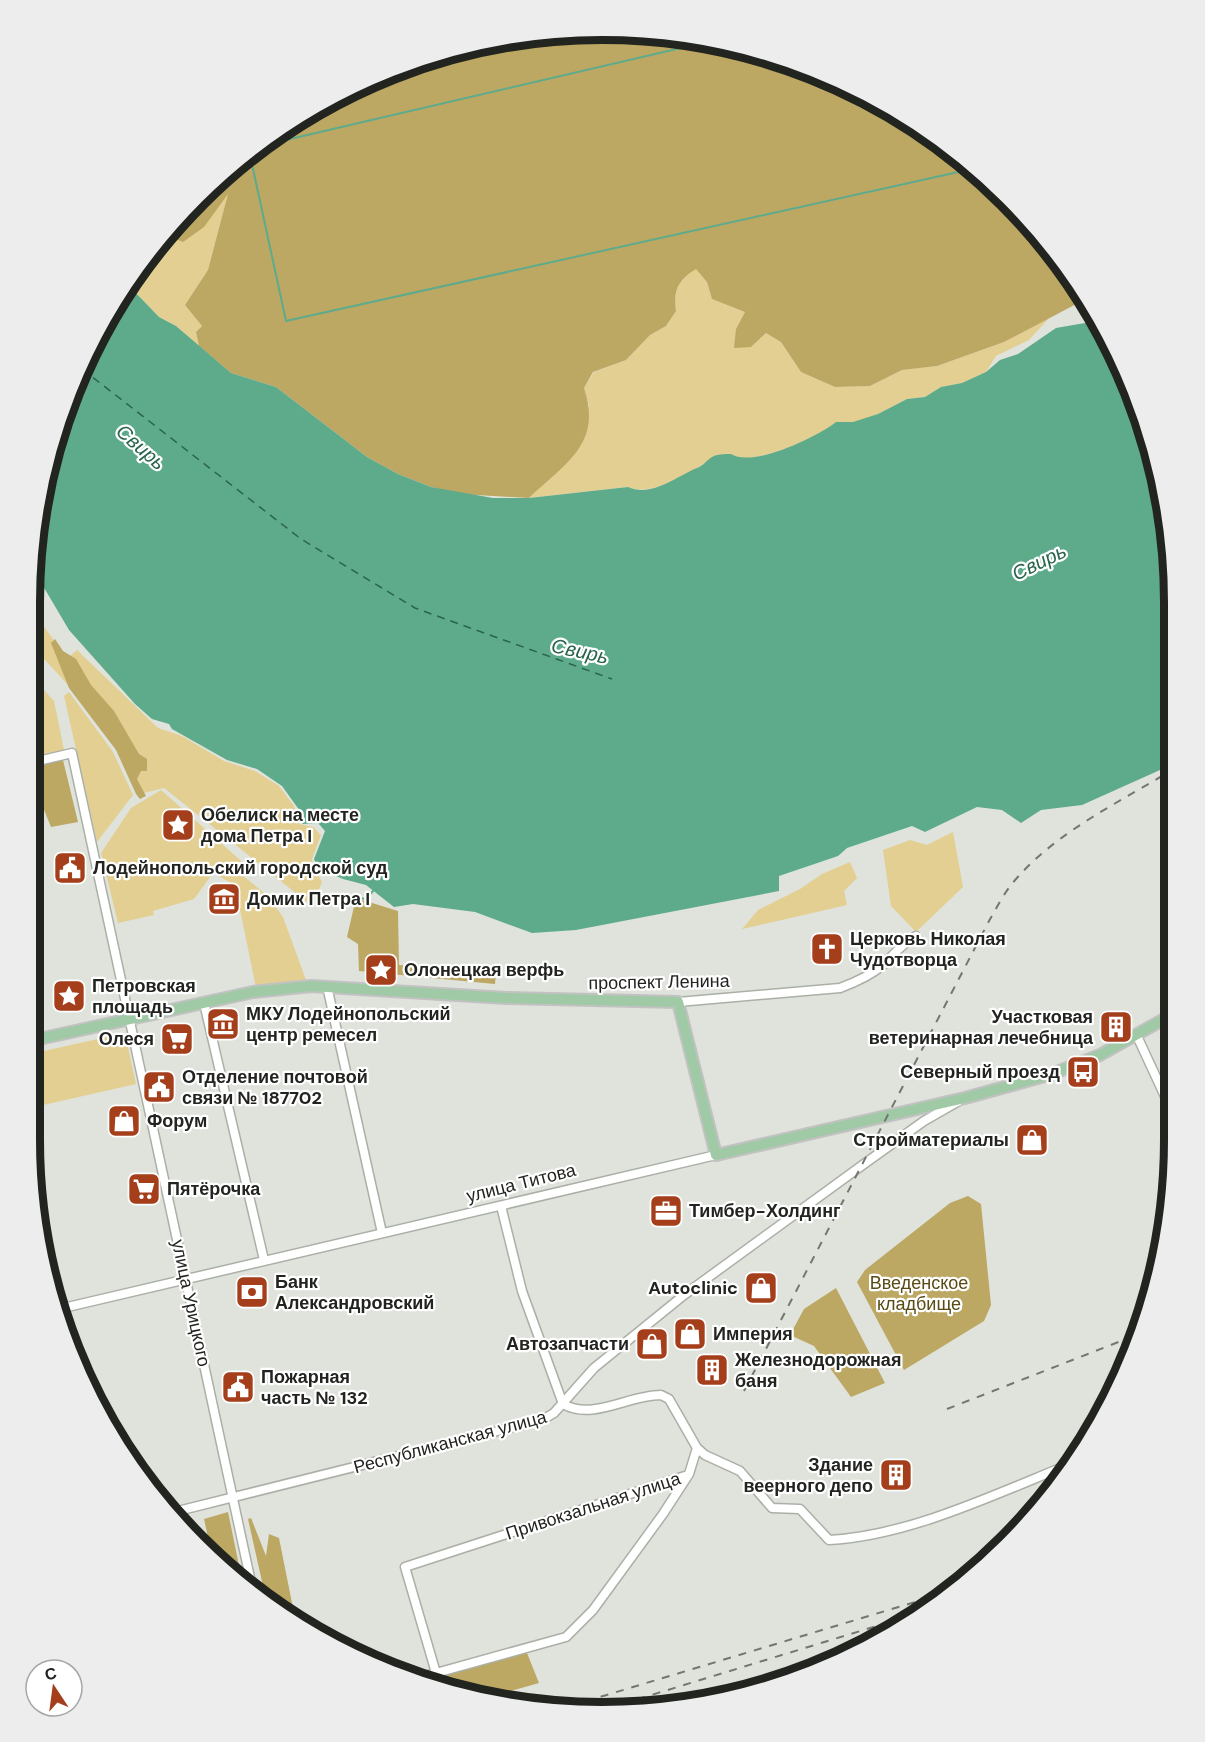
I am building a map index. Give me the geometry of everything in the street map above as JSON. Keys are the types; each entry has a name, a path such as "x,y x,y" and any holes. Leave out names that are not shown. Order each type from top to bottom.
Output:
{"main road":[{"name":"проспект Ленина","path":"41,1039 253,992 327,986 506,998 678,1002"},
{"path":"678,1002 716,1155"},
{"name":"улица Титова","path":"716,1155 965,1098 1066,1070 1137,1036 1164,1020"}],"street":[{"name":"улица Урицкого","path":"41,760 72,753 250,1576"},
{"name":"проспект Ленина","path":"678,1002 840,988 861,980 883,964 900,944 916,936"},
{"path":"327,986 382,1233"},
{"path":"204,1003 264,1260"},
{"path":"1137,1036 1164,1094"},
{"name":"Республиканская улица","path":"180,1510 527,1424 554,1413 594,1368 684,1295 924,1121 965,1098"},
{"name":"улица Титова","path":"66,1307 716,1155"},
{"path":"501,1206 522,1291 563,1404 573,1409 587,1411 660,1395 669,1399 697,1448 705,1455 740,1471 772,1508 800,1509 829,1540 856,1539 979,1504 1057,1470"},
{"path":"689,1474 697,1448"},
{"name":"Привокзальная улица","path":"689,1474 593,1610 566,1637 436,1673 405,1567 689,1474"},
{"path":"431,1674 436,1673"}],"shaded area":[{"path":"229,191 208,270 185,305 202,326 196,332 199,346 176,326 159,317 134,291 174,239 183,242"},
{"path":"696,268 707,282 712,299 745,312 736,329 751,347 766,333 781,342 801,372 835,387 870,386 902,370 937,366 1004,342 1052,315 1029,340 996,356 986,372 962,383 941,387 925,397 907,399 878,414 853,423 836,422 808,440 787,448 750,458 713,457 684,476 648,489 628,487 529,498 547,480 589,406 584,388 594,372 626,360 650,335 666,326 676,311 675,297 678,286"},
{"path":"41,622 73,667 70,687 41,656"},
{"path":"77,650 158,728 182,736 224,761 255,771 279,786 294,806 299,824 313,827 321,835 312,859 313,866 322,882 312,906 164,788 144,793 69,657"},
{"path":"41,687 54,701 64,750 41,755"},
{"path":"69,692 113,752 133,795 97,842 64,696"},
{"path":"161,790 248,867 242,875 268,896 283,917 306,980 256,988 235,885 213,873 194,899 153,911 154,915 118,923 101,853 131,808"},
{"path":"953,832 963,887 916,932 891,906 883,850 910,840 927,845"},
{"path":"850,862 857,878 844,891 847,905 742,929 758,910 800,889 822,874"},
{"path":"125,1033 136,1084 41,1106 41,1052"}],"green space":[{"path":"602,40 639,42 712,51 783,70 851,98 884,116 945,157 1000,205 1048,260 1078,303 1004,342 937,366 902,370 870,386 835,387 801,372 781,342 766,333 751,347 734,348 736,329 745,312 712,299 707,282 696,269 678,286 675,297 676,311 666,326 650,335 626,360 593,372 584,388 589,408 584,439 577,452 567,463 529,498 460,494 431,487 398,474 367,457 276,387 231,373 199,346 196,332 202,326 185,305 208,270 228,194 204,227 183,242 174,239 205,205 260,157 290,135 322,116 387,83 457,60 529,45"},
{"path":"55,639 63,651 76,659 91,685 114,711 139,754 147,759 147,771 141,771 137,779 146,796 140,799 136,794 116,750 69,688 51,643"},
{"path":"63,760 78,822 51,827 41,802 41,764"},
{"path":"356,898 398,911 399,965 496,970 495,984 359,971 358,944 347,937"},
{"name":"Введенское кладбище","path":"968,1196 981,1204 991,1305 984,1321 904,1370 857,1282 865,1270 950,1203"},
{"path":"836,1288 885,1383 851,1397 814,1346 790,1335 804,1309"},
{"path":"228,1512 240,1568 209,1541 204,1519"},
{"path":"251,1518 266,1556 269,1534 279,1538 293,1609 263,1587 248,1519"},
{"path":"525,1648 539,1683 504,1693 431,1674"}],"water":[{"name":"Свирь","path":"134,291 159,317 176,326 231,373 276,387 367,457 398,474 431,487 493,498 529,498 628,487 646,490 699,467 716,455 754,457 769,454 815,435 836,422 853,422 878,414 907,399 925,397 941,387 962,383 986,372 1000,360 1018,354 1056,328 1085,323 1087,319 1122,387 1135,422 1154,493 1163,566 1164,766 1160,770 1082,805 1041,810 1021,823 1002,810 977,807 925,832 912,826 847,848 838,856 779,876 779,891 576,930 532,933 475,912 413,904 394,907 366,885 343,879 318,868 314,859 325,831 318,823 303,824 299,821 300,811 282,786 257,769 227,760 172,729 169,724 152,719 135,704 69,630 42,583 45,529 51,493 70,422 83,387 98,354"}],"waterway":[{"path":"282,141 686,47"},
{"path":"252,164 286,321 962,171"},
{"path":"334,894 366,899 373,891"}],"ferry route":[{"path":"89,374 301,539 415,608 612,679"}],"railway":[{"path":"744,1391 1001,899 1016,879 1052,845 1164,775"},
{"path":"947,1409 1128,1338"},
{"path":"586,1701 927,1599"},
{"path":"634,1700 891,1621"}],"place":[{"name":"Обелиск на месте дома Петра I","path":"178,825"},
{"name":"Лодейнопольский городской суд","path":"70,868"},
{"name":"Домик Петра I","path":"224,899"},
{"name":"Церковь Николая Чудотворца","path":"827,949"},
{"name":"Олонецкая верфь","path":"381,970"},
{"name":"Петровская площадь","path":"69,996"},
{"name":"МКУ Лодейнопольский центр ремесел","path":"223,1024"},
{"name":"Участковая ветеринарная лечебница","path":"1116,1027"},
{"name":"Олеся","path":"177,1039"},
{"name":"Северный проезд","path":"1083,1072"},
{"name":"Отделение почтовой связи № 187702","path":"159,1087"},
{"name":"Форум","path":"124,1121"},
{"name":"Стройматериалы","path":"1032,1140"},
{"name":"Пятёрочка","path":"144,1189"},
{"name":"Тимбер-Холдинг","path":"666,1211"},
{"name":"Autoclinic","path":"761,1288"},
{"name":"Банк Александровский","path":"252,1292"},
{"name":"Империя","path":"690,1334"},
{"name":"Автозапчасти","path":"652,1344"},
{"name":"Железнодорожная баня","path":"712,1370"},
{"name":"Пожарная часть № 132","path":"238,1387"},
{"name":"Здание веерного депо","path":"896,1475"}]}
